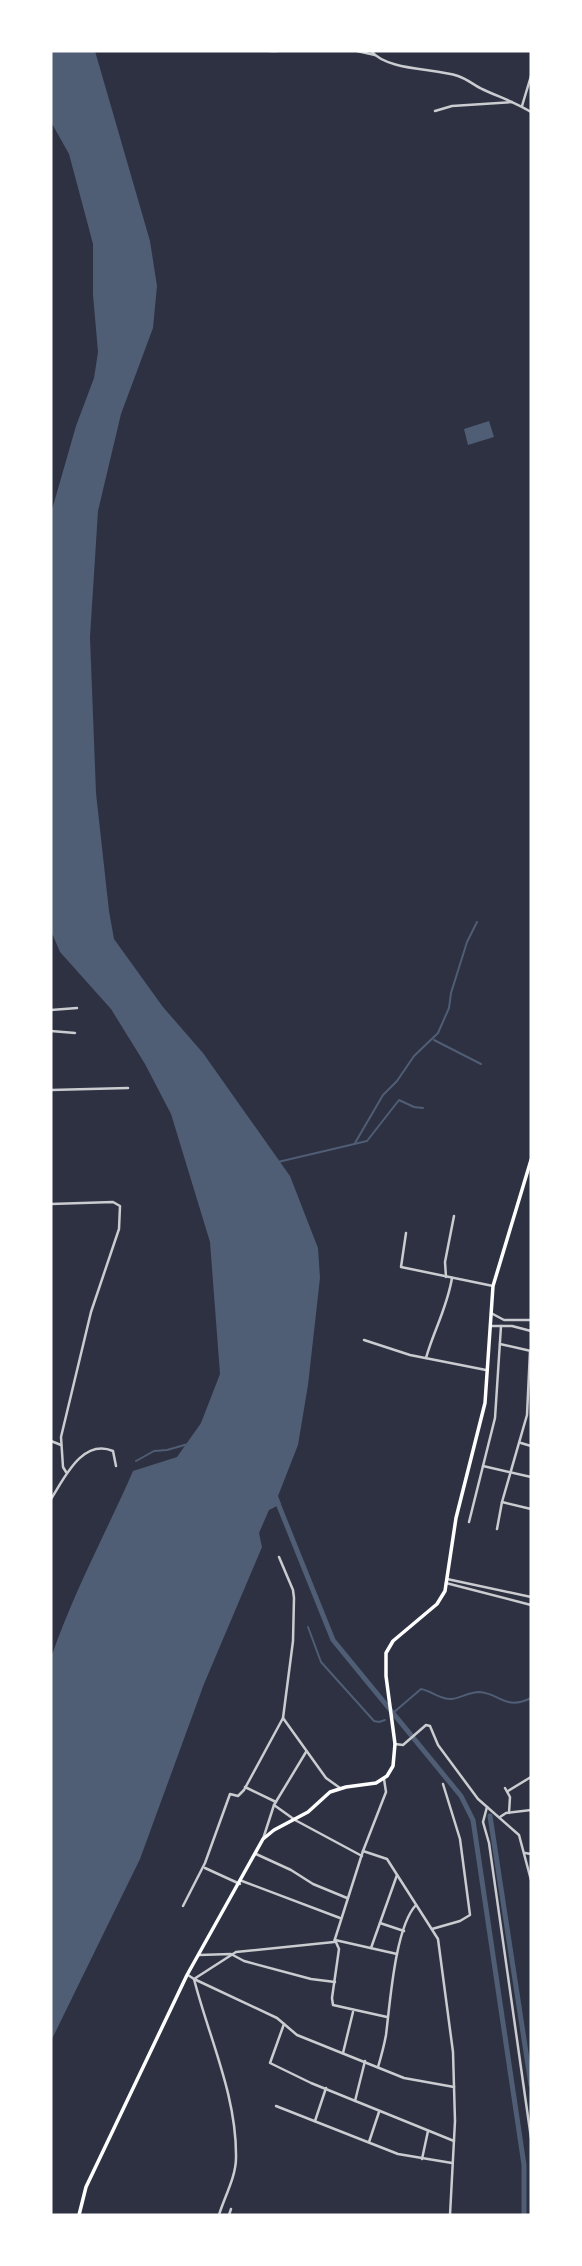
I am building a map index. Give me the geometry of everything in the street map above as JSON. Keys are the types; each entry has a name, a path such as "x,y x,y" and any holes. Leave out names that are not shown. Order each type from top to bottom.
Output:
{"main road":[{"path":"79,2215 86,2187 187,1975 241,1883 263,1839 274,1830 295,1820 330,1792 340,1788 370,1785 384,1779 393,1766 395,1744 385,1660 389,1647 438,1604 446,1581 465,1478 482,1421 493,1286 531,1160"}],"street":[{"path":"270,51 277,51"},
{"path":"357,51 393,63 456,75 531,112"},
{"path":"371,51 375,55"},
{"path":"522,106 531,76"},
{"path":"435,111 452,106 515,102"},
{"path":"51,1010 78,1008"},
{"path":"51,1031 75,1033"},
{"path":"51,1090 128,1088"},
{"path":"51,1204 113,1202 121,1209 120,1229 91,1312 61,1445 62,1467 66,1472"},
{"path":"446,1277 445,1262 454,1216"},
{"path":"406,1233 401,1267 493,1286"},
{"path":"426,1358 433,1334 448,1302 452,1278"},
{"path":"490,1312 503,1320 531,1320"},
{"path":"489,1326 531,1331"},
{"path":"468,1522 495,1418 501,1326"},
{"path":"364,1340 426,1358 487,1370"},
{"path":"497,1529 502,1502 529,1416 531,1351 500,1344"},
{"path":"51,1441 61,1445"},
{"path":"520,1443 531,1446"},
{"path":"51,1499 72,1464 94,1450 101,1448 113,1451 116,1466"},
{"path":"483,1466 531,1477"},
{"path":"502,1502 531,1509"},
{"path":"183,1906 204,1867 230,1794 238,1796 245,1787 283,1718 293,1641 294,1598 279,1557"},
{"path":"446,1581 531,1597"},
{"path":"446,1581 531,1605"},
{"path":"283,1718 326,1778 340,1788"},
{"path":"395,1744 403,1745 420,1728 430,1726 438,1745 478,1798 519,1835 531,1880"},
{"path":"263,1839 275,1804 306,1752"},
{"path":"509,1813 510,1797 506,1790 531,1777"},
{"path":"199,1955 331,1944 335,1940 363,1851 386,1792 384,1779"},
{"path":"432,1929 460,1921 470,1915 460,1839 443,1784"},
{"path":"245,1787 275,1804 295,1820 362,1856"},
{"path":"487,1807 483,1822 489,1843 531,2138"},
{"path":"501,1819 509,1813 531,1811"},
{"path":"363,1851 387,1859 438,1939 453,2052 454,2141 450,2215"},
{"path":"525,1853 531,1854"},
{"path":"256,1854 291,1870 313,1884 348,1898"},
{"path":"204,1867 341,1919"},
{"path":"371,1948 397,1875"},
{"path":"378,2067 386,2036 398,1954 409,1913 417,1904"},
{"path":"379,1922 404,1931"},
{"path":"335,1940 398,1954"},
{"path":"335,1940 339,1949 333,2005 387,2017"},
{"path":"194,1979 231,1954"},
{"path":"231,1954 244,1961 311,1979 335,1982"},
{"path":"187,1975 278,2018 297,2035 404,2078 454,2087"},
{"path":"194,1979 216,2044 233,2122 236,2161 219,2215"},
{"path":"343,2053 353,2011"},
{"path":"284,2024 270,2063 379,2112 454,2141"},
{"path":"355,2101 365,2061"},
{"path":"315,2122 326,2088"},
{"path":"276,2106 398,2154 452,2163"},
{"path":"369,2143 379,2112"},
{"path":"422,2159 428,2131"},
{"path":"229,2215 231,2209"}],"water":[{"path":"51,51 95,51 150,241 157,286 153,328 121,414 98,511 90,637 96,793 114,939 163,1007 203,1053 290,1176 318,1248 320,1278 298,1445 278,1496 281,1504 269,1510 259,1533 262,1547 204,1684 140,1859 51,2041 52,1655 80,1585 133,1471 177,1457 201,1423 220,1374 210,1242 171,1114 145,1064 111,1009 60,952 51,931 51,513 76,426 94,378 98,352 93,295 93,244 69,154 51,122"},
{"path":"489,421 494,437 468,445 464,429"}],"waterway":[{"path":"355,1143 383,1095 397,1081 414,1056 438,1033 449,1008 467,942 477,922"},
{"path":"434,1040 481,1064"},
{"path":"278,1162 367,1141 399,1100 423,1108"},
{"path":"136,1461 154,1451 188,1444"},
{"path":"277,1501 333,1640 461,1796 473,1820 524,2165 524,2215"},
{"path":"308,1627 321,1662 374,1721 385,1720"},
{"path":"393,1713 421,1689 448,1699 479,1692 515,1703 531,1698"},
{"path":"490,1816 531,2085"}]}
